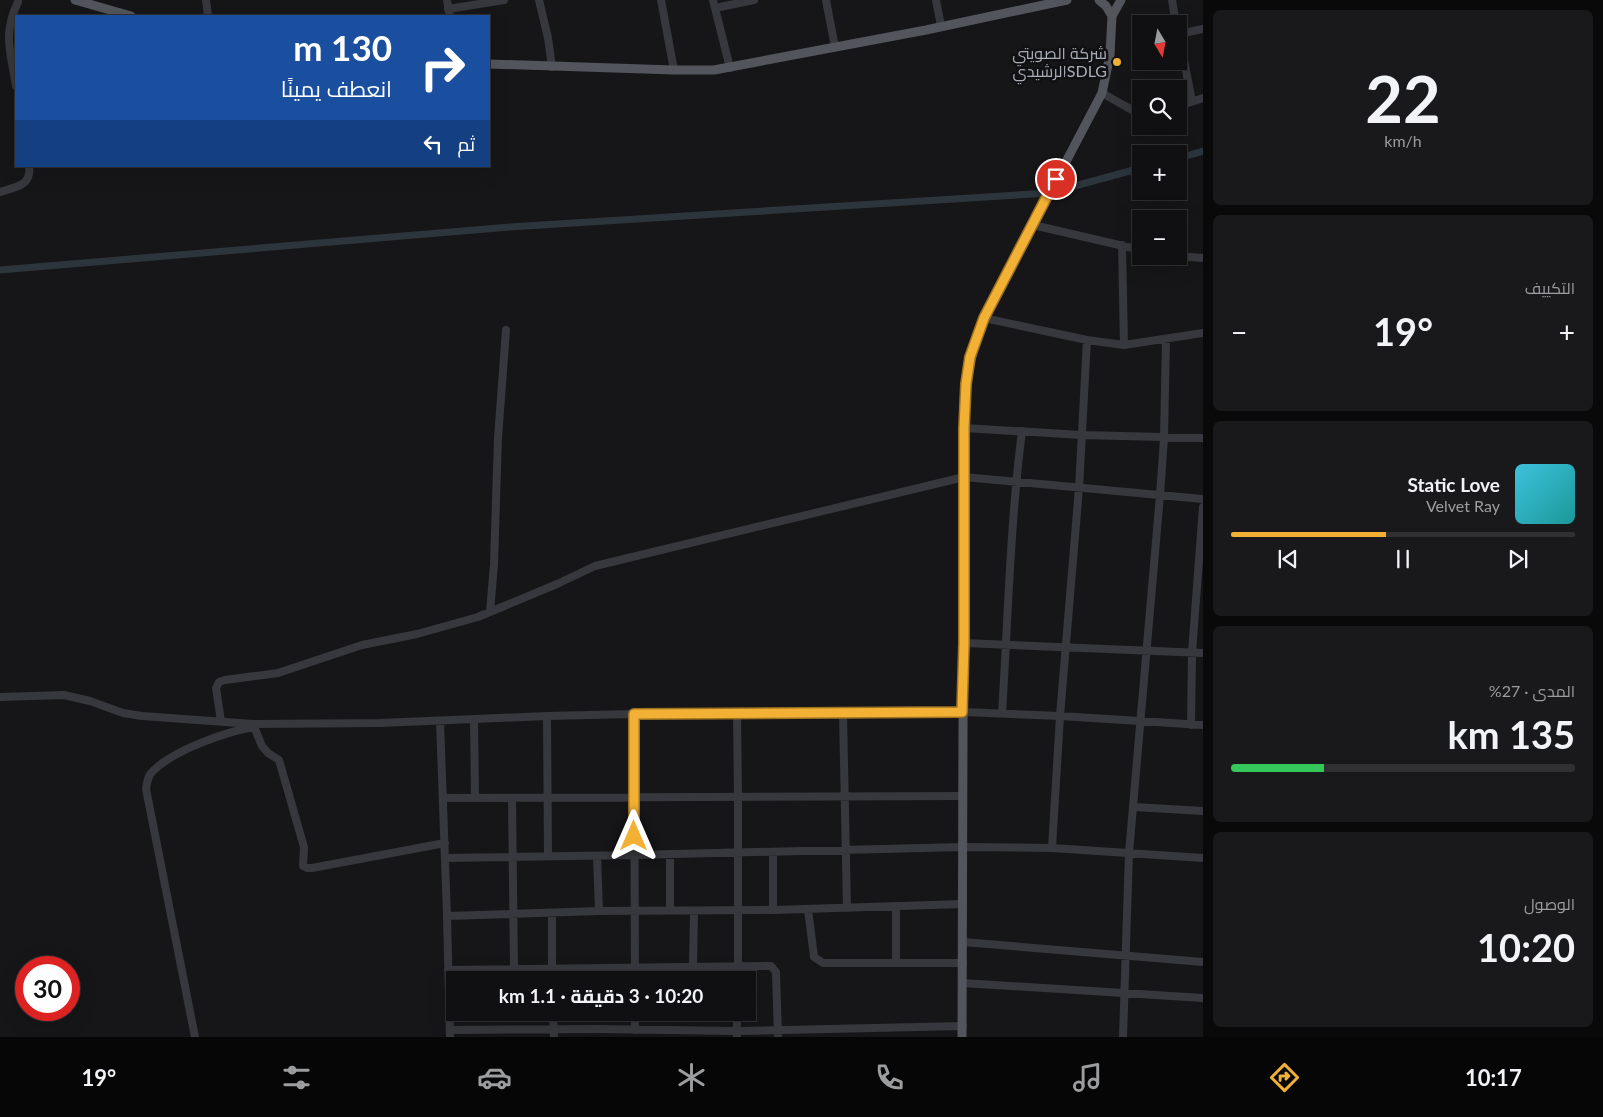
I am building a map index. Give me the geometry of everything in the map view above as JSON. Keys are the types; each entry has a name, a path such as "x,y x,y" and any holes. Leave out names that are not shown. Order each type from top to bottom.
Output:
{"main road":[{"path":"75,0 128,15"},
{"path":"490,64 714,70 1064,0"},
{"path":"1098,0 1106,6 1112,16"},
{"path":"962,1037 964,428 968,371 976,339 984,318 1102,94 1110,55 1112,16 1121,0"}],"street":[{"path":"206,0 208,15"},
{"path":"447,0 449,13 504,0"},
{"path":"539,0 552,66"},
{"path":"661,0 674,70"},
{"path":"730,68 714,4 754,0"},
{"path":"826,0 835,47"},
{"path":"936,0 941,26"},
{"path":"1172,0 1174,15"},
{"path":"15,80 8,30 12,14 18,2"},
{"path":"1188,33 1203,29"},
{"path":"1186,70 1192,101"},
{"path":"1102,94 1132,111"},
{"path":"1187,103 1203,98"},
{"path":"0,192 26,181 30,176 29,167"},
{"path":"1033,225 1132,248"},
{"path":"1122,245 1124,345"},
{"path":"1187,257 1203,258"},
{"path":"984,318 1087,340 1124,345 1203,333"},
{"path":"490,612 494,564 498,438 506,330"},
{"path":"1124,1037 1129,854 1160,495 1164,438 1166,339"},
{"path":"1052,848 1060,716 1079,488 1087,340"},
{"path":"964,428 1081,435 1203,438"},
{"path":"1002,713 1008,574 1022,431"},
{"path":"221,721 216,688 219,682 278,673 362,645 439,629 490,612 595,566 964,477 1203,499"},
{"path":"1192,725 1192,652 1203,507"},
{"path":"964,643 1203,653"},
{"path":"0,696 64,695 90,701 123,713 221,721 254,726 547,716 737,712 1002,713 1203,726"},
{"path":"737,712 738,971"},
{"path":"843,713 847,908"},
{"path":"634,714 635,968"},
{"path":"547,716 548,856"},
{"path":"474,719 475,798"},
{"path":"440,721 448,916 450,1034 635,1030 654,1033 737,1034 962,1026"},
{"path":"254,726 262,746 268,753 279,760 283,771 304,848 303,866 312,868 445,843"},
{"path":"195,1037 146,788 147,782 153,770 176,755 235,731 254,726"},
{"path":"443,798 963,796"},
{"path":"512,798 514,969"},
{"path":"1134,807 1203,811"},
{"path":"446,858 634,856 963,847 1052,848 1203,858"},
{"path":"773,852 773,910"},
{"path":"670,854 670,910"},
{"path":"597,856 599,911"},
{"path":"448,916 635,910 738,911 963,904"},
{"path":"896,906 896,962"},
{"path":"808,909 812,951 817,960 823,963 963,962"},
{"path":"693,967 694,911"},
{"path":"552,913 552,970"},
{"path":"963,942 1203,962"},
{"path":"448,970 771,966 776,972 778,1033"},
{"path":"962,984 1126,992 1203,998"},
{"path":"635,1021 635,1030"},
{"path":"737,1021 737,1034"}],"waterway":[{"path":"1187,156 1203,151"},
{"path":"0,270 510,227 1049,193 1132,170"}],"place":[{"name":"شركة الصويتي الرشيديSDLG","path":"1117,62"}],"route":[{"path":"634,836 634,714 962,712 964,643 964,428 966,384 970,357 984,318 1056,179"}]}
